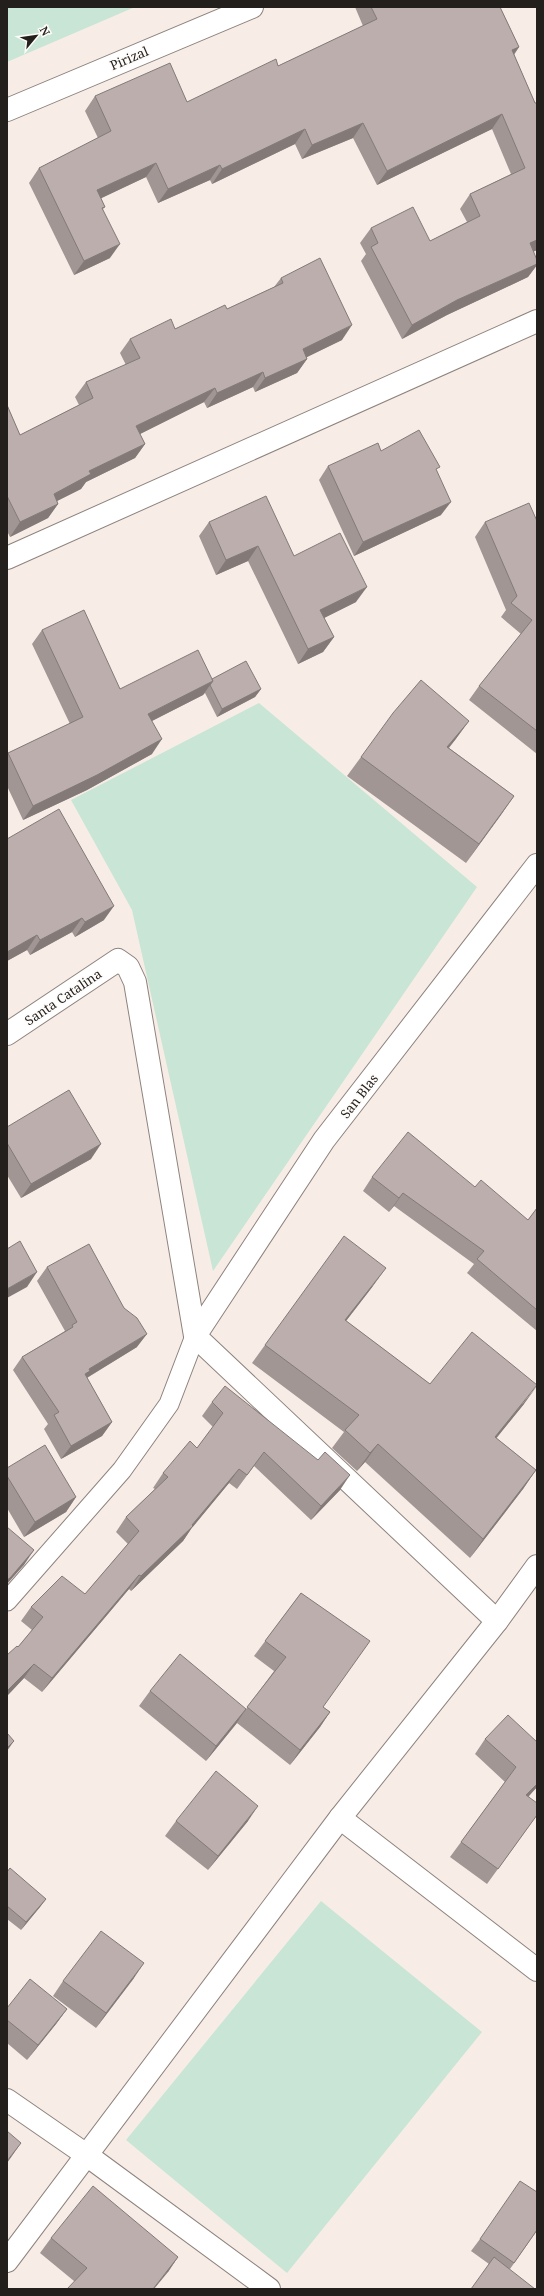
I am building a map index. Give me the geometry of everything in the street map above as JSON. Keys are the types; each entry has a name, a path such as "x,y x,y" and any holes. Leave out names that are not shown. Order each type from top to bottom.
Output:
{"street":[{"name":"Pirizal","path":"7,110 252,7"},
{"path":"7,558 537,321"},
{"name":"San Blas","path":"195,1336 324,1140 537,865"},
{"name":"Santa Catalina","path":"7,1034 118,960 128,967 135,982 195,1336"},
{"path":"195,1336 497,1621"},
{"path":"7,2262 340,1818 497,1621 537,1566"},
{"path":"340,1818 537,1970"},
{"path":"7,2100 88,2156 269,2289"}],"lane":[{"path":"7,1600 122,1470 169,1404 195,1336"}],"green space":[{"path":"7,7 135,7 7,62"},
{"path":"259,703 477,887 213,1271 132,910 71,800"},
{"path":"321,1901 482,2032 287,2273 126,2140"}],"building":[{"path":"371,7 500,7 519,47 512,50 535,103 537,103 537,240 530,243 537,260 537,264 457,300 412,325 371,247 378,243 371,228 413,207 430,241 480,216 470,194 525,168 502,114 387,171 363,123 312,145 305,129 222,169 220,165 168,189 156,163 97,190 105,207 102,208 120,244 84,261 39,168 111,131 95,96 170,63 187,102 276,59 278,66 377,19"},
{"path":"320,258 352,325 303,349 307,359 265,378 263,372 217,393 215,388 136,426 145,444 89,471 91,474 54,494 58,504 20,522 7,496 7,405 20,435 93,398 86,382 140,358 130,339 171,319 175,329 225,305 227,309 283,283 281,278"},
{"path":"419,430 440,467 436,469 451,502 363,542 328,466 378,443 381,451"},
{"path":"266,496 294,556 340,533 367,587 320,610 334,637 308,649 258,546 226,560 209,522"},
{"path":"529,503 537,521 537,731 479,686 532,620 511,603 517,596 485,522"},
{"path":"84,610 120,689 198,650 213,681 148,714 162,739 97,775 33,806 8,753 83,717 42,630"},
{"path":"246,661 261,689 222,709 210,685 213,681 212,679"},
{"path":"421,680 469,721 447,747 514,796 479,844 361,757 393,713"},
{"path":"59,809 114,906 85,922 82,918 40,940 37,935 7,952 7,839"},
{"path":"69,1090 101,1144 31,1184 7,1143 7,1127"},
{"path":"408,1132 475,1187 481,1180 528,1220 537,1208 537,1310 477,1259 484,1251 403,1193 399,1198 372,1177"},
{"path":"344,1236 386,1268 345,1320 430,1384 472,1332 537,1385 495,1437 536,1470 483,1539 378,1444 370,1453 345,1430 359,1415 265,1345"},
{"path":"20,1241 37,1272 7,1289 7,1249"},
{"path":"89,1244 124,1308 137,1318 147,1334 89,1369 90,1371 85,1374 112,1422 71,1446 54,1415 59,1412 22,1357 73,1327 72,1325 77,1322 47,1267"},
{"path":"225,1386 318,1460 325,1452 350,1475 321,1506 264,1452 247,1475 239,1469 192,1525 193,1526 141,1576 139,1575 52,1678 34,1664 7,1691 7,1655 17,1646 18,1647 43,1617 31,1607 62,1576 85,1594 139,1531 126,1517 168,1477 163,1473 190,1441 197,1448 223,1413 212,1402"},
{"path":"45,1445 76,1497 35,1522 7,1476 7,1468"},
{"path":"7,1527 34,1550 7,1580"},
{"path":"301,1593 370,1641 323,1707 330,1712 300,1750 247,1707 286,1657 265,1641"},
{"path":"180,1654 246,1709 216,1746 150,1691"},
{"path":"508,1715 537,1742 537,1784 526,1795 537,1803 537,1815 498,1869 461,1842 516,1767 485,1739"},
{"path":"7,1733 14,1741 7,1748"},
{"path":"216,1771 258,1806 218,1856 176,1821"},
{"path":"10,1868 46,1899 26,1922 7,1906 7,1872"},
{"path":"101,1931 144,1963 106,2013 63,1981"},
{"path":"30,1979 67,2009 38,2045 7,2020 7,2008"},
{"path":"7,2131 21,2143 7,2161"},
{"path":"520,2181 537,2192 537,2230 514,2263 480,2239"},
{"path":"93,2186 178,2257 153,2289 67,2289 87,2268 51,2238"},
{"path":"494,2257 535,2289 471,2289"}]}
